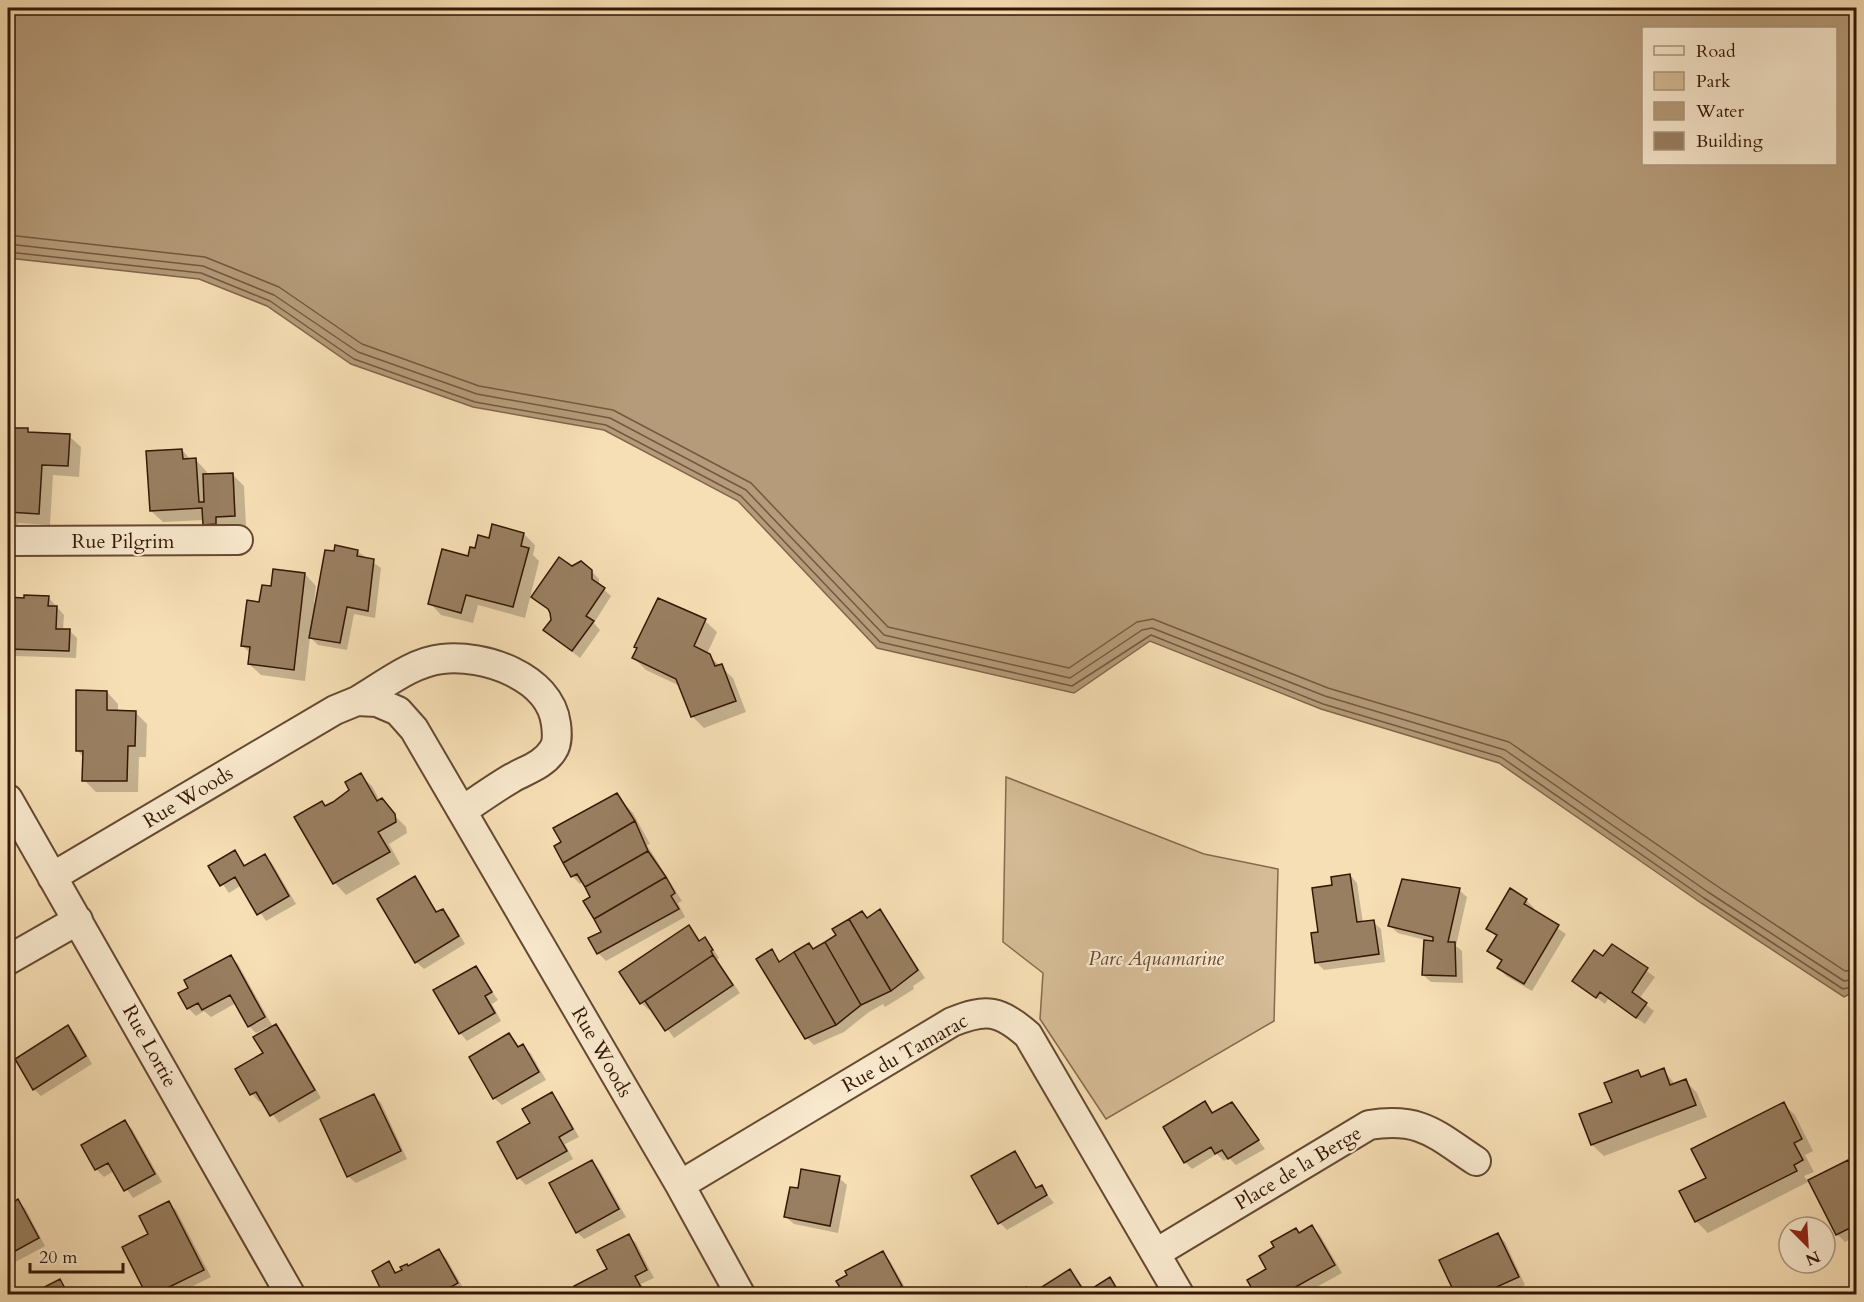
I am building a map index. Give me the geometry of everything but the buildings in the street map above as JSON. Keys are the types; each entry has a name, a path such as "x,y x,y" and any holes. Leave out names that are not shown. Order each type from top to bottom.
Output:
{"street":[{"name":"Rue Pilgrim","path":"8,541 238,540"},
{"name":"Rue Woods","path":"52,877 335,710 357,702 421,664 441,659 465,658 491,663 539,690 549,703 555,720 554,749 544,761 511,778 462,811"},
{"name":"Rue Woods","path":"357,702 377,702 398,711 414,729 680,1185 740,1294"},
{"name":"Rue Lortie","path":"8,800 290,1294"},
{"path":"8,960 78,920"},
{"name":"Rue du Tamarac","path":"680,1185 952,1022 973,1014 993,1012 1013,1022 1028,1035 1179,1294"},
{"name":"Place de la Berge","path":"1156,1253 1370,1125 1396,1121 1426,1128 1476,1161"}],"green space":[{"name":"Parc Aquamarine","path":"1006,777 1204,854 1278,869 1274,1021 1106,1119 1040,1019 1043,973 1003,942"}],"water":[{"path":"8,8 1856,8 1856,991 1844,997 1701,903 1499,763 1321,709 1150,641 1074,693 877,648 738,501 604,430 473,407 351,364 267,306 199,279 8,258"}]}
